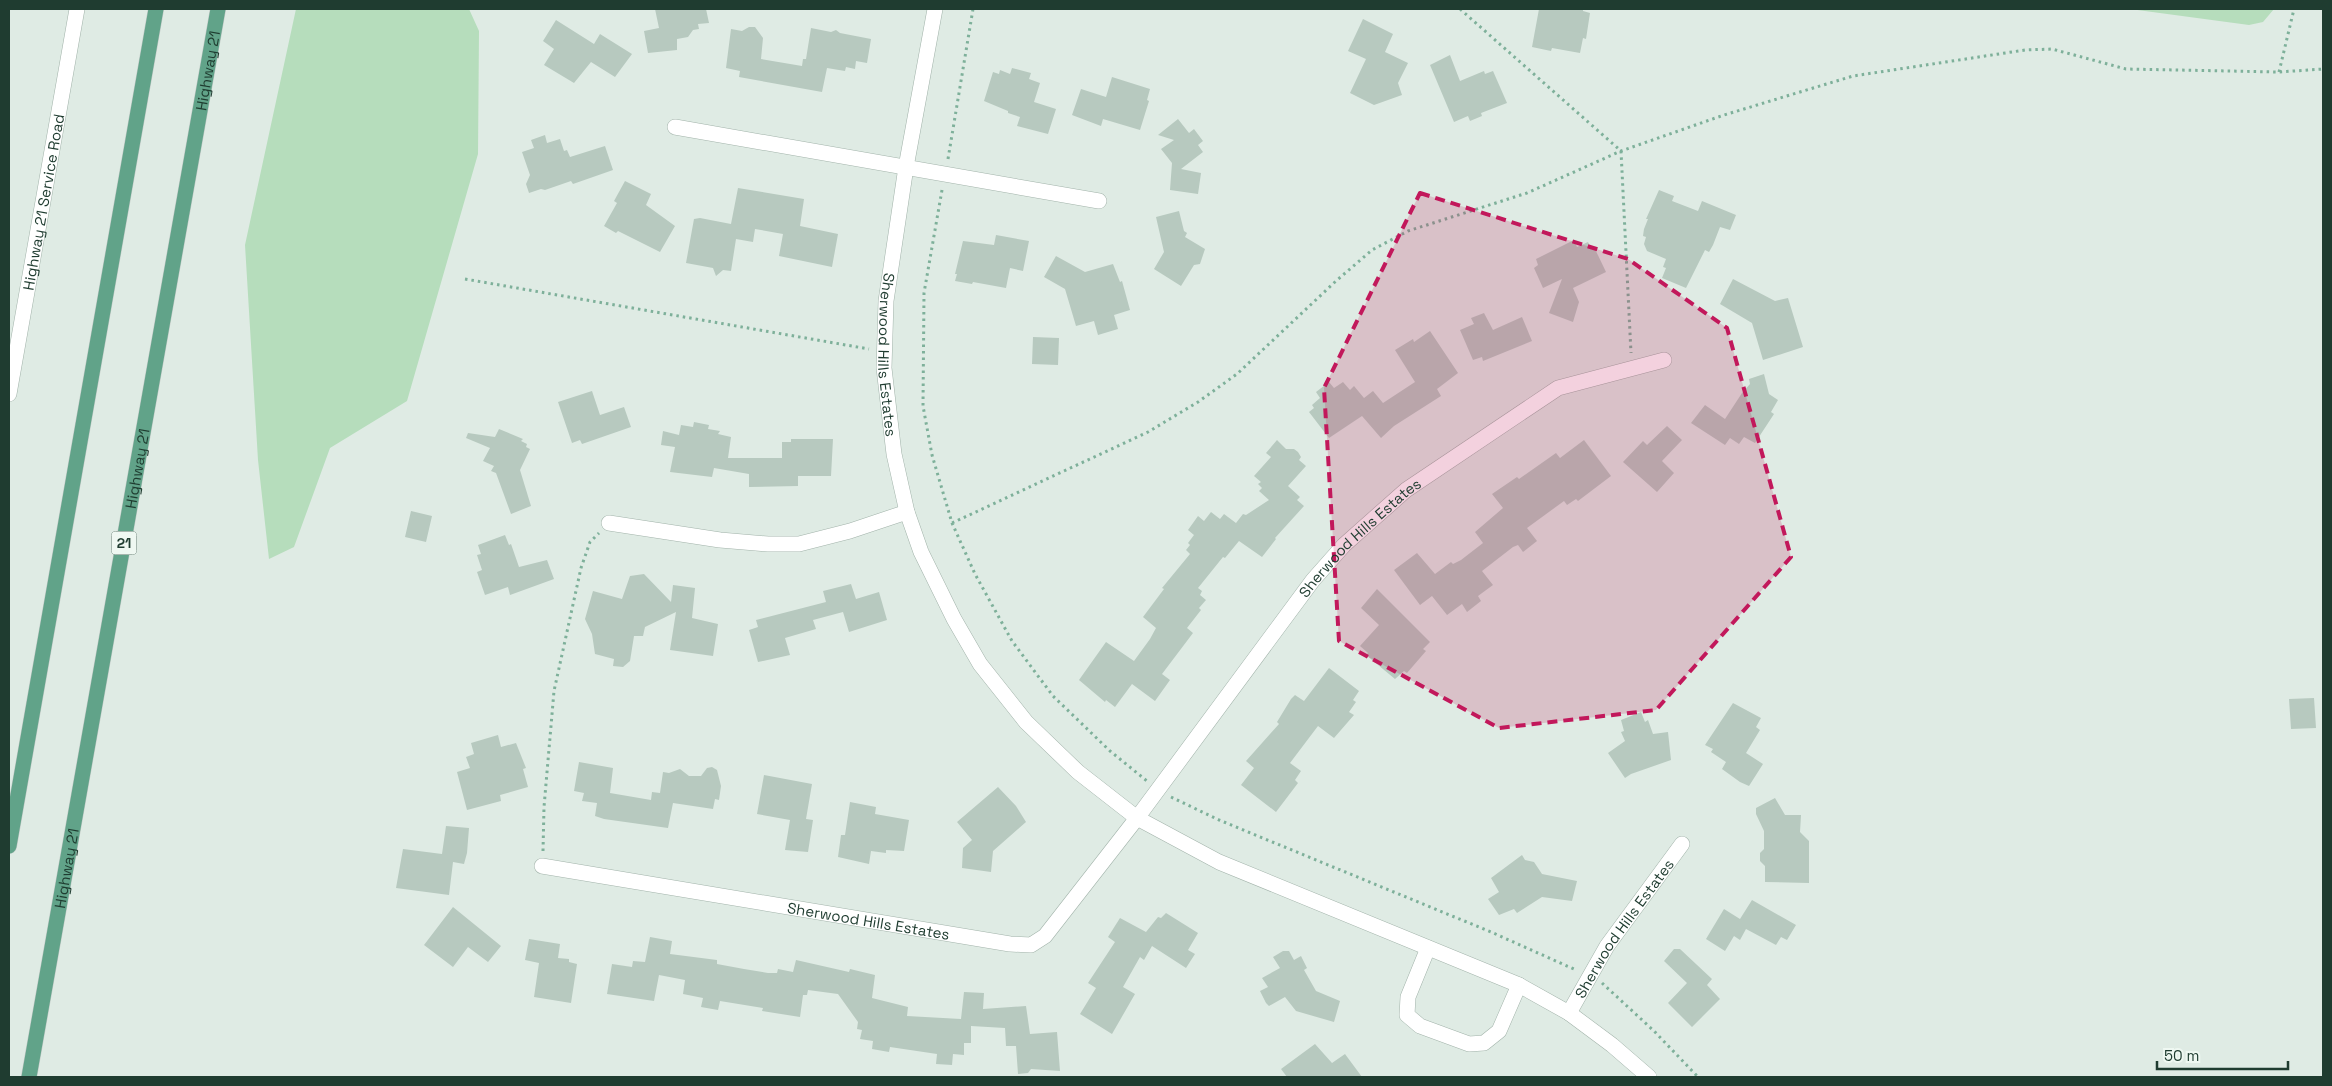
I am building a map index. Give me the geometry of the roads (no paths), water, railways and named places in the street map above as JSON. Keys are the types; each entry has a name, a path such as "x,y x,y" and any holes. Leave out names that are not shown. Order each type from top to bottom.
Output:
{"main road":[{"path":"9,846 156,9"},
{"name":"Highway 21","path":"29,1077 218,9"}],"street":[{"name":"Highway 21 Service Road","path":"9,394 77,9"},
{"name":"Sherwood Hills Estates","path":"935,9 906,167 886,301 884,368 894,454 907,512 920,552 954,620 980,664 1026,722 1078,772 1137,818 1219,862 1519,985 1569,1013 1612,1045 1648,1077"},
{"path":"675,127 1099,201"},
{"name":"Sherwood Hills Estates","path":"542,866 1010,944 1030,945 1045,936 1137,818 1313,580 1344,545 1406,490 1558,388 1664,360"},
{"path":"609,523 720,540 768,544 799,544 850,531 907,512"},
{"name":"Sherwood Hills Estates","path":"1569,1013 1608,946 1682,844"},
{"path":"1428,948 1408,997 1406,1015 1420,1026 1469,1044 1484,1043 1499,1031 1519,985"}]}
